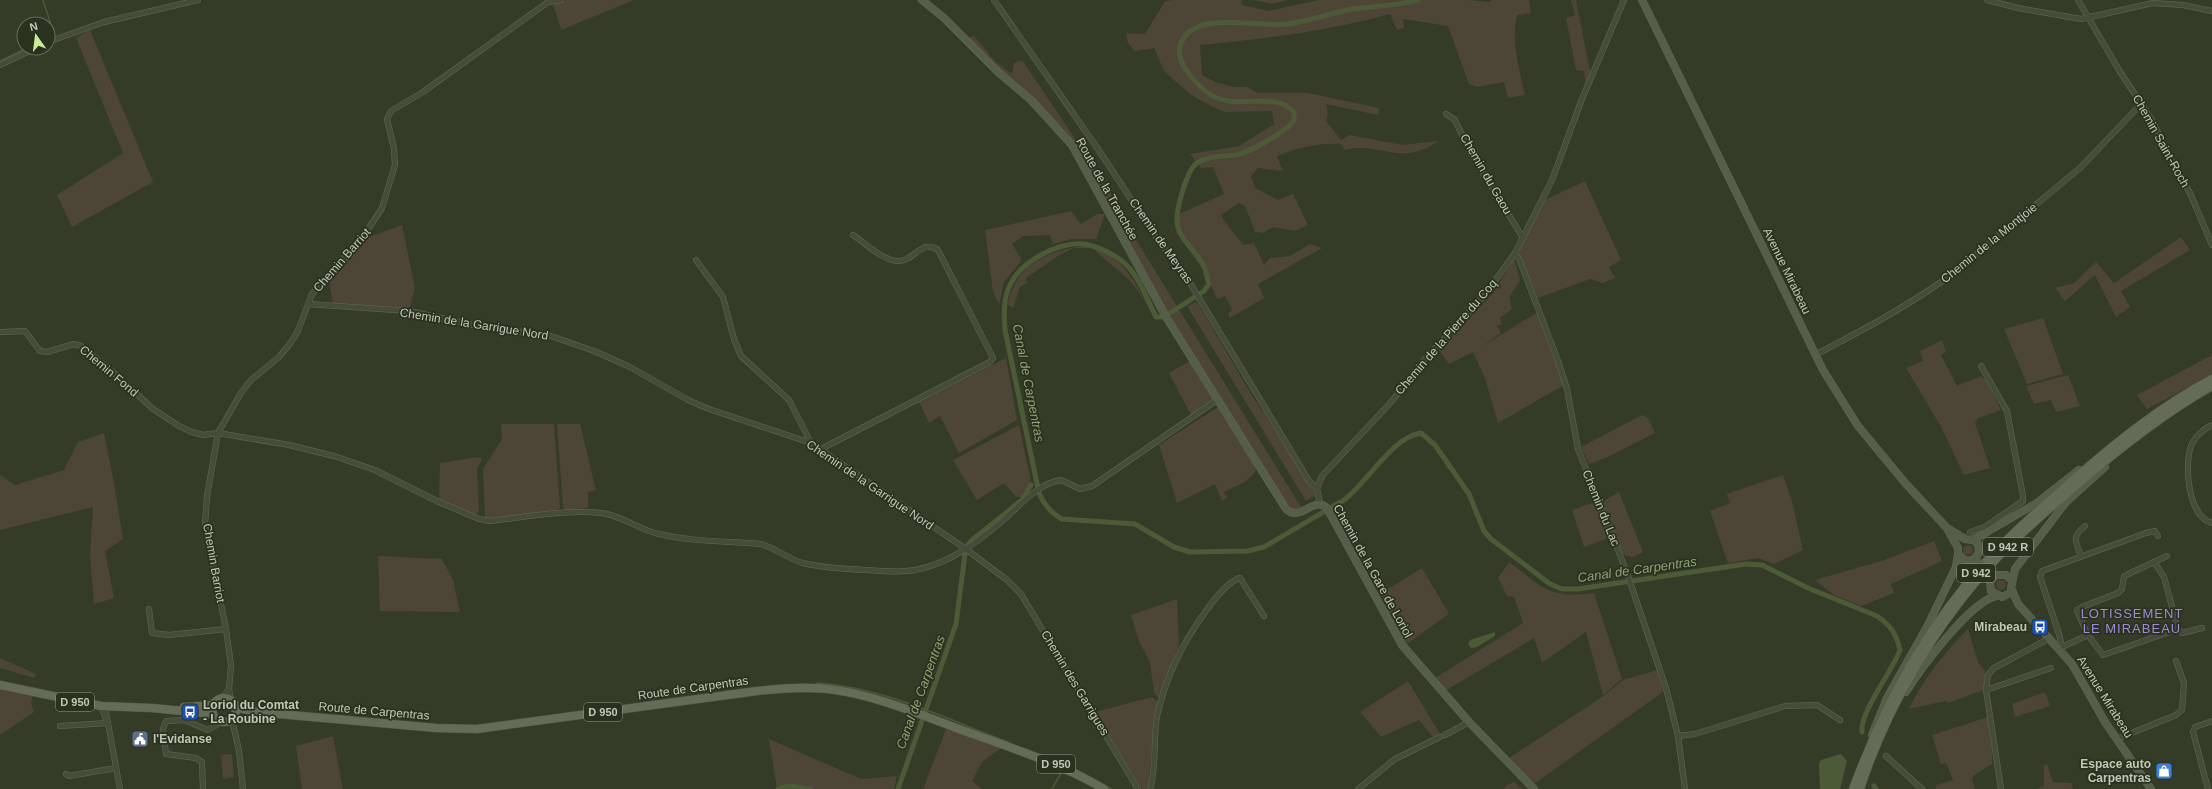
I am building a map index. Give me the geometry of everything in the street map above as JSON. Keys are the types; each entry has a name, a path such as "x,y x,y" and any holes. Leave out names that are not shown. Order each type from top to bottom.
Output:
{"main road":[{"name":"Route de la Tranchée","path":"922,0 944,18 998,72 1031,100 1072,144 1165,315 1218,401"},
{"name":"Avenue Mirabeau","path":"1642,0 1816,355 1841,400 1861,430 1906,484 1947,528"},
{"name":"D 942","path":"1853,789 1868,749 1896,691 1948,610 1983,565 2027,521 2129,434 2166,407 2212,379"},
{"name":"D 942 R","path":"1860,789 1893,710 1938,633 1971,588 1995,560 2066,494 2129,440 2161,417 2212,386"},
{"name":"Chemin de la Gare de Loriol","path":"1218,401 1286,510 1293,514 1302,512 1320,504 1328,510 1394,634 1469,722 1534,789"},
{"path":"2018,604 2012,590 2011,580 2015,569 2066,502 2161,417"},
{"path":"1868,749 1876,723 1930,621 1956,567 1959,544 1984,535 2045,498 2129,434"},
{"path":"1947,528 1978,544 1979,550 1977,560"},
{"path":"1947,528 1958,551 1966,561 1977,560"},
{"path":"1977,560 1992,576"},
{"path":"1992,576 2003,574 2011,580"},
{"path":"1992,576 1990,588 1996,596"},
{"path":"2004,596 2012,590"},
{"path":"1893,710 1933,653 1984,600 1996,596 2004,596 2018,604"},
{"name":"Avenue Mirabeau","path":"2018,604 2060,648 2077,672 2101,715 2151,789"},
{"name":"D 950","path":"0,685 103,707 152,708 214,705"},
{"name":"Route de Carpentras","path":"230,714 256,712 436,728 477,729 801,686 835,690 871,699 1059,765 1104,789"},
{"path":"214,716 214,705 221,699"},
{"name":"D 950","path":"152,708 214,716 230,714 221,699"}],"street":[{"path":"56,39 104,22 198,0"},
{"path":"547,1 561,0"},
{"name":"Chemin de Meyras","path":"994,0 1092,139 1156,237 1180,268 1309,481 1317,488"},
{"name":"Chemin de la Pierre du Coq","path":"1317,488 1322,476 1392,401 1426,358 1483,297 1515,253 1552,180 1582,99 1610,37 1624,0"},
{"path":"1987,0 2018,8 2081,19 2153,3 2184,5 2212,10"},
{"name":"Chemin Saint-Roch","path":"2078,0 2087,17 2142,103 2190,193 2212,245"},
{"name":"Chemin Barriot","path":"230,714 229,689 232,665 205,524 207,496 218,433 241,393 251,380 279,357 290,345 297,333 312,294 363,237 382,208 395,165 394,149 387,119 391,111 423,92 547,1"},
{"path":"0,65 19,56"},
{"name":"Chemin de la Montjoie","path":"1816,355 1936,286 1955,272 2080,168 2142,103"},
{"name":"Chemin du Gaou","path":"1446,114 1455,120 1470,152 1523,238"},
{"path":"821,449 990,362 993,358 938,250 930,246 926,246 905,259 894,261 877,252 853,235"},
{"name":"Chemin du Lac","path":"1515,253 1520,261 1558,361 1567,389 1578,449 1630,583 1664,681 1678,736 1685,789"},
{"path":"696,260 723,297 734,339 741,356 789,400 811,443"},
{"name":"Chemin de la Garrigue Nord","path":"308,304 409,311 482,328 548,335 594,351 622,363 688,400 709,409 811,443 966,549 1007,580"},
{"name":"Chemin Fond","path":"0,332 25,331 40,351 46,352 74,344 81,346 113,372 153,409 179,426 203,435 218,433"},
{"path":"1969,540 1970,532 1985,527 2023,500 2007,411 1981,366"},
{"path":"218,433 289,444 334,456 375,470 439,502 479,519 490,521 561,512 603,513 613,515 641,529 658,534 698,541 761,544 770,546 789,558 822,567 858,570 915,570 930,566 966,549 1039,490 1061,480 1080,490 1092,486 1218,401"},
{"path":"2212,425 2199,435 2192,444 2186,475 2198,513 2204,519 2212,523"},
{"path":"1317,488 1320,504"},
{"path":"2081,556 2075,539 2077,532 2085,526"},
{"path":"2060,648 2060,637 2040,576 2042,571 2146,533 2155,531 2158,536"},
{"path":"2167,556 2124,576 2122,589 2118,594 2077,610 2088,635 2103,655 2178,628"},
{"path":"2154,562 2164,577 2178,628 2182,634 2202,628"},
{"path":"1150,789 1155,754 1157,716 1176,661 1202,616 1221,592 1240,578 1264,616"},
{"name":"Chemin des Garrigues","path":"1007,580 1020,594 1039,623 1138,789"},
{"path":"149,609 152,632 169,635 226,629"},
{"path":"2060,648 2088,635"},
{"path":"2000,789 1986,683 1990,671 2050,638"},
{"path":"2117,739 2176,715 2182,710 2184,684 2182,676 2176,666 2176,661"},
{"path":"1986,690 2051,668"},
{"path":"221,699 229,689"},
{"path":"1678,736 1695,734 1785,706 1817,705 1840,720"},
{"path":"103,707 108,716 108,723"},
{"path":"103,707 108,723 120,789"},
{"path":"108,716 118,707"},
{"path":"203,789 202,762 196,758 166,754 163,729 166,721 173,719 184,720 204,730 213,727 230,714 239,751 243,789"},
{"path":"213,727 214,716"},
{"path":"2208,789 2192,732 2195,727 2212,721"},
{"path":"1358,789 1395,759 1469,722"},
{"path":"60,726 108,723"},
{"path":"1886,756 1922,789"},
{"path":"66,774 69,776 116,768"}],"shaded area":[{"path":"566,0 634,0 561,30 553,4"},
{"path":"1241,0 1242,5 1268,11 1319,0 1470,0 1490,2 1492,0 1529,0 1531,13 1517,15 1515,25 1516,55 1525,95 1508,98 1504,82 1477,87 1469,84 1448,26 1403,19 1404,28 1397,30 1390,14 1296,34 1200,45 1202,75 1215,82 1234,87 1247,87 1258,93 1308,93 1379,108 1378,115 1326,104 1328,114 1326,121 1341,140 1350,135 1402,145 1438,141 1425,149 1412,153 1358,148 1345,150 1341,144 1316,145 1300,148 1277,156 1283,171 1258,168 1251,176 1255,188 1278,200 1293,194 1308,225 1295,231 1273,227 1263,233 1255,232 1245,206 1239,203 1221,215 1243,245 1254,243 1264,265 1270,258 1290,256 1310,244 1322,248 1258,284 1264,298 1230,318 1228,314 1232,309 1225,296 1217,299 1205,272 1176,232 1177,215 1224,194 1213,167 1201,168 1190,154 1239,146 1274,124 1272,111 1225,112 1213,107 1191,95 1164,71 1154,48 1135,51 1131,47 1128,43 1127,33 1145,34 1165,1"},
{"path":"1255,0 1289,0 1270,4"},
{"path":"1571,0 1576,0 1591,76 1586,87 1584,71 1576,70 1566,18 1575,15"},
{"path":"90,30 153,182 72,227 57,195 123,153 76,38"},
{"path":"974,36 995,61 1012,74 1014,63 1022,60 1103,180 1138,243 1301,507 1296,511 1287,505 1166,312 1083,159 967,38"},
{"path":"1585,181 1621,260 1609,267 1615,278 1603,283 1590,279 1538,298 1519,254 1520,247 1545,200"},
{"path":"1071,211 1081,224 1097,214 1105,214 1096,239 1072,239 1053,244 1050,235 1023,236 1012,244 1022,260 1004,282 999,305 993,292 985,230"},
{"path":"402,225 415,288 409,310 333,304 329,279 364,239"},
{"path":"2181,237 2190,250 2121,291 2130,307 2116,317 2095,275 2065,301 2055,288 2074,283 2096,262 2114,283"},
{"path":"1084,246 1095,248 1112,257 1133,279 1150,306 1153,316 1134,285 1093,248 1074,248"},
{"path":"1072,248 1058,256 1026,278 1027,283 1020,287 1013,308 1007,304 1016,282 1021,275 1030,266 1044,257"},
{"path":"1514,259 1520,280 1509,298 1512,309 1500,318 1502,324 1497,326 1501,333 1481,347 1538,312 1564,385 1498,423 1485,378 1473,352 1449,364 1439,350 1493,293"},
{"path":"1197,302 1251,394 1314,489 1316,495 1306,501 1187,306"},
{"path":"2043,318 2063,374 2027,384 2004,329"},
{"path":"1942,340 1946,352 1941,355 1957,386 1981,376 1987,381 2001,410 1978,418 1975,423 1990,468 1964,475 1940,425 1906,368 1923,361 1920,351"},
{"path":"2212,355 2212,375 2147,409 2137,395"},
{"path":"1006,358 1017,420 959,453 940,416 929,423 919,402"},
{"path":"1190,361 1215,400 1191,415 1169,373"},
{"path":"2068,375 2080,406 2056,412 2051,400 2034,404 2026,386"},
{"path":"1218,407 1256,466 1256,471 1245,482 1224,492 1227,498 1222,501 1215,484 1177,503 1159,445"},
{"path":"1642,415 1648,418 1655,433 1608,457 1589,464 1581,447"},
{"path":"501,424 554,424 560,508 557,510 491,519 485,518 483,469 502,439"},
{"path":"557,424 580,424 596,490 588,492 588,508 565,510 563,507"},
{"path":"1019,425 1031,482 1023,497 1016,497 1004,483 977,500 953,460"},
{"path":"104,433 123,539 105,551 114,598 94,604 90,556 93,507 0,530 0,475 15,485 64,470 78,442"},
{"path":"478,457 482,459 477,469 479,512 475,515 439,500 440,463"},
{"path":"1783,475 1792,501 1803,550 1774,564 1758,558 1728,563 1710,511 1730,503 1727,494"},
{"path":"1619,492 1643,552 1633,557 1621,554 1602,502"},
{"path":"1598,501 1611,537 1584,547 1572,510"},
{"path":"1934,541 1942,561 1891,584 1894,593 1861,606 1834,595 1815,580 1881,561"},
{"path":"1966,545 1970,545 1972,546 1972,554 1966,555 1963,552 1963,548"},
{"path":"378,556 442,559 453,580 460,612 380,611"},
{"path":"1509,562 1547,589 1567,594 1594,593 1622,679 1603,695 1586,632 1542,663 1534,638 1445,691 1435,678 1523,623 1514,597 1507,596 1498,578"},
{"path":"1422,568 1449,614 1405,645 1389,621 1382,593"},
{"path":"1999,580 2003,580 2005,581 2005,589 1999,590 1996,587 1996,583"},
{"path":"1177,599 1179,645 1159,698 1154,693 1150,662 1139,641 1131,615"},
{"path":"1968,629 1978,662 1985,671 1984,690 1948,703 1946,701 1909,709 1921,687 1935,667"},
{"path":"1495,632 1495,636 1477,647 1471,648 1468,644 1470,640"},
{"path":"0,658 36,674 34,678 0,668"},
{"path":"1658,670 1663,692 1534,784 1509,758 1602,697 1623,680"},
{"path":"1408,681 1440,734 1433,737 1419,720 1381,737 1360,712"},
{"path":"0,688 33,696 31,703 34,712 0,735"},
{"path":"2045,692 2050,706 2015,717 2012,704"},
{"path":"1152,697 1159,702 1154,716 1149,783 1147,789 1142,789 1095,712"},
{"path":"1988,717 1992,764 1973,776 1972,779 1975,789 1936,789 1936,785 1953,780 1946,763 1941,764 1932,735"},
{"path":"946,729 1001,748 982,762 972,781 982,789 923,789"},
{"path":"333,736 343,789 302,789 296,746"},
{"path":"769,739 861,779 897,776 894,789 777,789"},
{"path":"232,754 234,777 223,779 221,755"},
{"path":"1841,754 1847,761 1840,789 1820,789 1819,764 1821,760"},
{"path":"2047,764 2053,782 2071,783 2073,789 2036,789 2044,786 2044,765"},
{"path":"1514,782 1522,789 1504,789 1507,785"}],"waterway":[{"path":"43,0 48,16"},
{"name":"Canal de Carpentras","path":"1418,0 1394,5 1352,9 1287,24 1275,25 1227,22 1211,23 1197,27 1187,34 1180,46 1180,58 1186,70 1204,90 1215,97 1227,101 1264,101 1285,105 1294,112 1294,121 1266,142 1249,150 1236,155 1202,160 1193,167 1183,190 1178,209 1177,222 1178,228 1184,240 1201,260 1209,284 1204,291 1164,317 1156,317 1142,287 1128,267 1119,259 1100,248 1084,244 1063,246 1031,261 1015,276 1010,285 1005,301 1005,330 1039,493 1043,501 1054,514 1062,519 1135,524 1174,547 1190,552 1247,551 1264,547 1344,500 1362,483 1390,451 1410,436 1421,433 1435,445 1469,494 1484,531 1491,539 1550,584 1562,589 1578,589 1746,564 1762,565 1808,588 1877,616 1892,630 1897,639 1900,650 1866,713 1862,732"},
{"path":"0,61 16,53"},
{"name":"Canal de Carpentras","path":"968,545 972,540 1022,500 1031,485"},
{"name":"Canal de Carpentras","path":"898,789 956,624 965,554"},
{"path":"817,683 842,686 890,697 938,714 1008,742"},
{"path":"1056,761 1085,774"},
{"path":"1052,789 1062,771"},
{"name":"Canal de Carpentras","path":"778,789 789,786 811,789"},
{"path":"1106,786 1111,789"}],"place":[{"name":"Mirabeau","path":"2040,627"},
{"name":"Loriol du Comtat - La Roubine","path":"190,712"},
{"name":"l'Evidanse","path":"140,739"},
{"name":"Espace auto Carpentras","path":"2164,771"}],"district":[{"name":"LOTISSEMENT LE MIRABEAU","path":"2132,620"}]}
